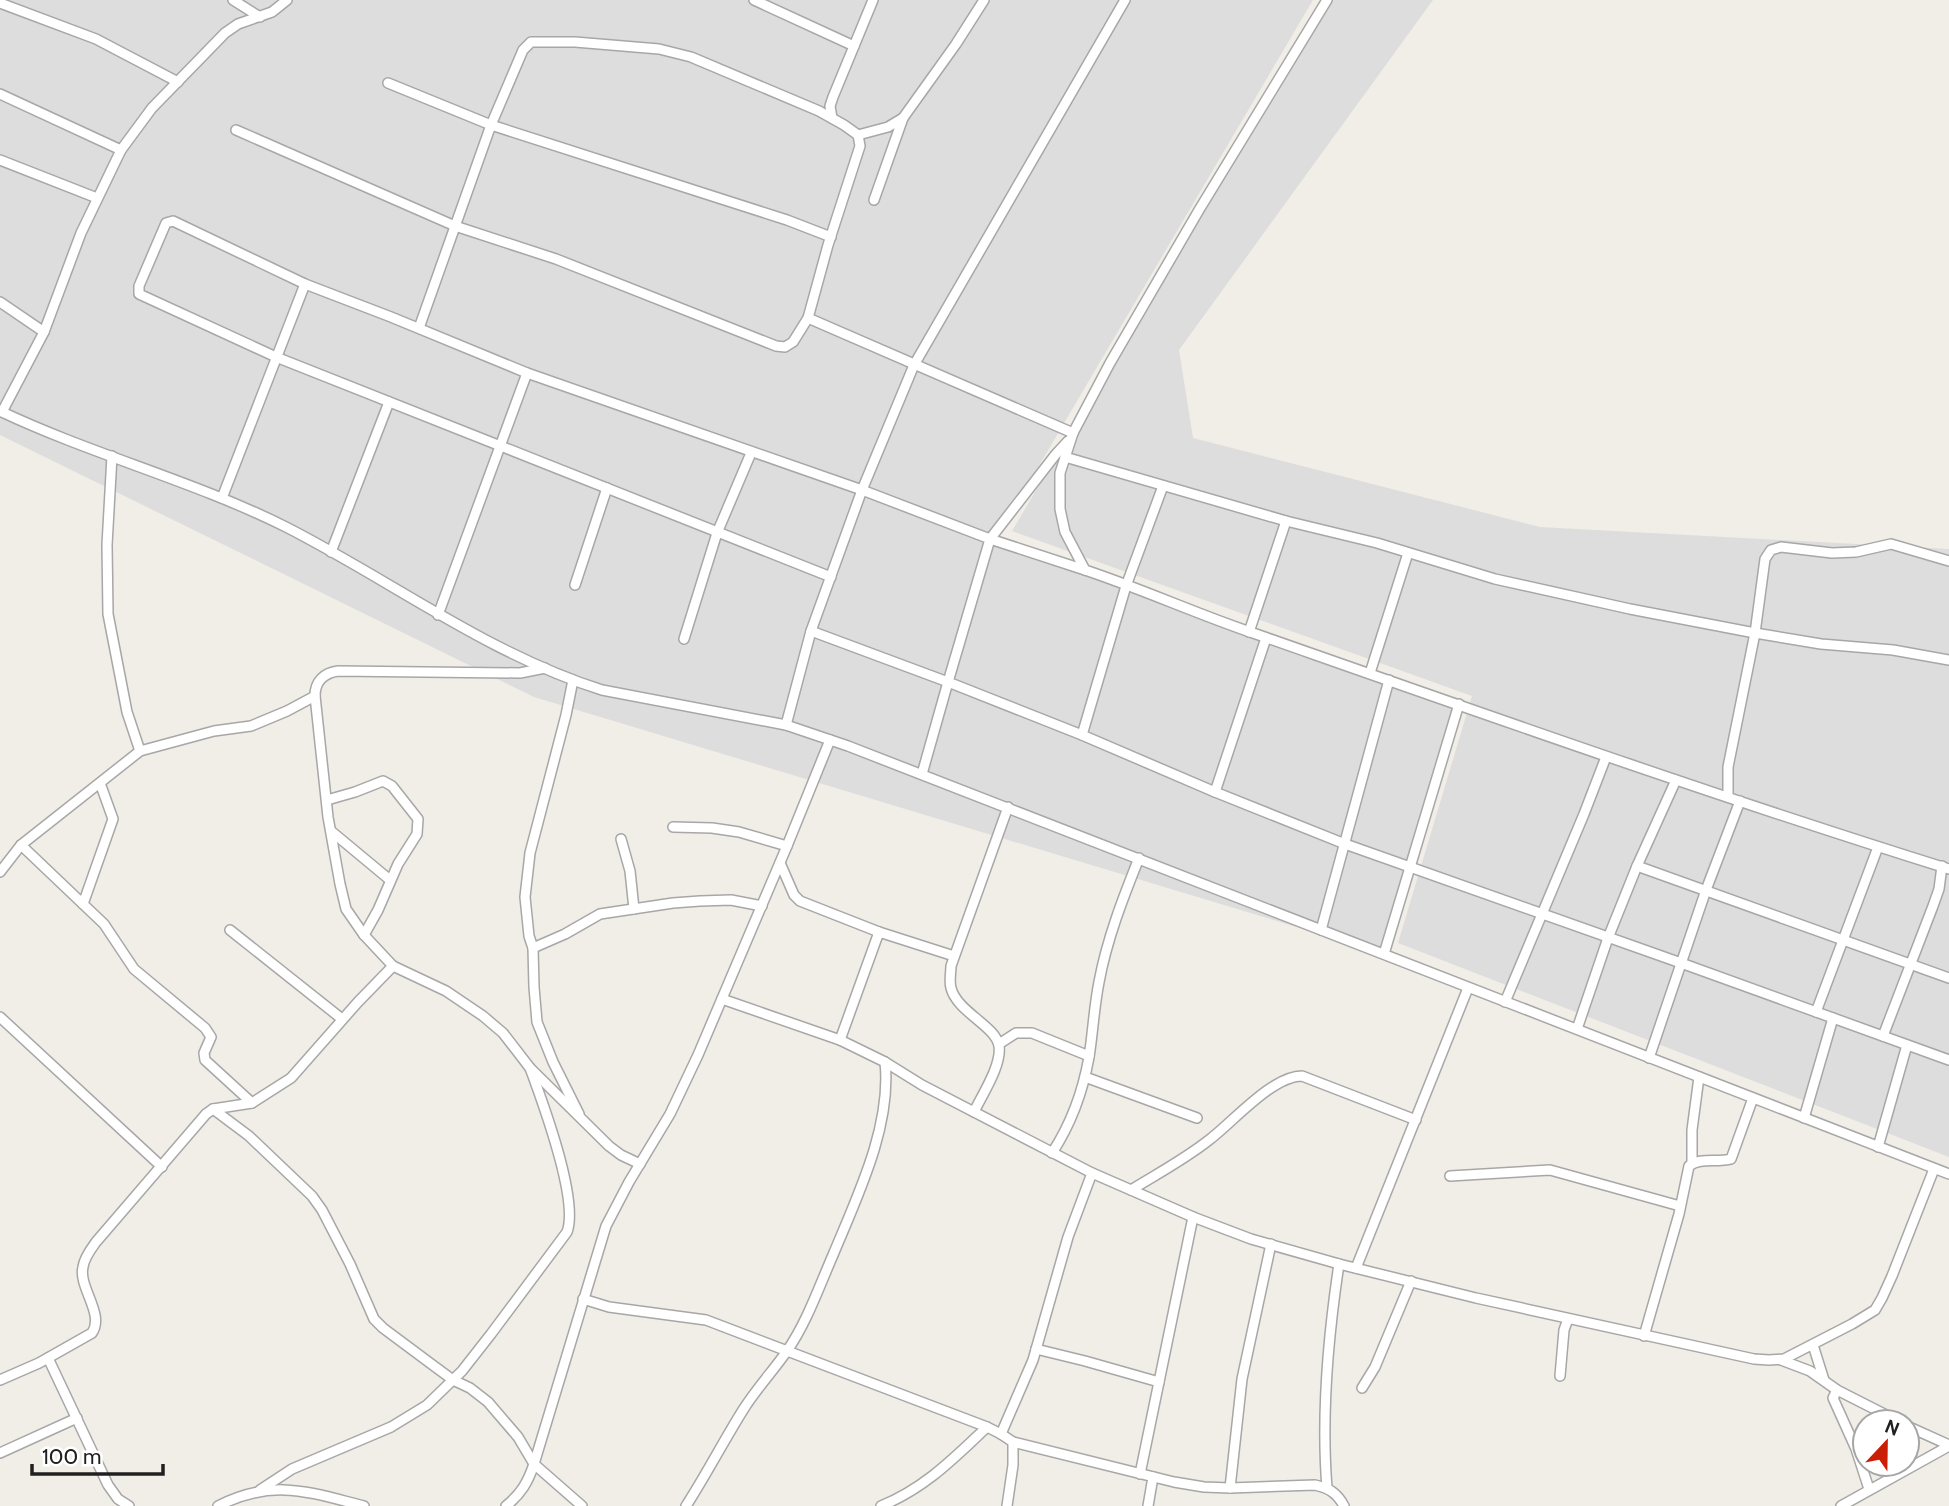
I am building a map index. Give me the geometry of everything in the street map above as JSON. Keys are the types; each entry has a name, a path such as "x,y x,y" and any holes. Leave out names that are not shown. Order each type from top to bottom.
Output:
{"street":[{"path":"233,0 260,17"},
{"path":"287,0 272,12 231,27 152,108 121,150 81,233 44,332 1,411 222,498 285,527 500,648 573,680 603,690 786,725 830,740 1949,1174"},
{"path":"754,0 854,46"},
{"path":"832,118 830,106 833,97 873,0"},
{"path":"874,200 903,118 957,44 984,0"},
{"path":"786,725 811,631 862,490 914,365 1125,0"},
{"path":"1085,570 1065,531 1060,509 1060,473 1072,435 1093,393 1185,233 1327,0"},
{"path":"0,3 96,39 178,82"},
{"path":"236,130 455,226 556,259 776,346 785,347 793,342 808,318 860,146 858,135 832,118 763,86 678,53 587,43 527,44 491,125 455,226 419,328"},
{"path":"388,82 491,125 787,220 831,237"},
{"path":"0,94 121,150"},
{"path":"858,135 888,127 903,118"},
{"path":"0,160 97,198"},
{"path":"831,577 276,357 139,294 139,286 166,223 173,221 305,284 527,373 1606,757 1945,868 1912,965 1883,1036"},
{"path":"222,498 305,284"},
{"path":"0,302 44,332"},
{"path":"808,318 1072,435"},
{"path":"438,615 527,373"},
{"path":"331,552 389,402"},
{"path":"922,774 990,539 1072,435"},
{"path":"684,639 718,533 751,453"},
{"path":"109,455 108,614 127,712 140,751"},
{"path":"1065,457 1495,579 1755,633 1821,644 1893,650 1949,660"},
{"path":"1082,735 1126,586 1163,486"},
{"path":"575,585 607,488"},
{"path":"1250,632 1286,521"},
{"path":"1728,797 1728,767 1755,633 1765,559 1771,550 1781,547 1813,552 1856,552 1891,544 1949,561"},
{"path":"1370,673 1408,553"},
{"path":"811,631 1082,735 1345,844 1949,1060"},
{"path":"1215,792 1266,638"},
{"path":"545,668 520,673 328,673 319,681 315,695 340,884 346,909 364,935 393,965 446,991 503,1032 530,1068 621,1155 640,1164"},
{"path":"573,680 530,852 526,878 526,910 533,948 537,1021 552,1062 579,1114"},
{"path":"1321,930 1389,680"},
{"path":"0,872 21,845 140,751 202,734 251,726 288,711 315,695"},
{"path":"1384,954 1459,704"},
{"path":"506,1506 521,1493 528,1482 606,1226 670,1114 762,906 830,740"},
{"path":"1504,1002 1606,757"},
{"path":"327,800 355,792 380,780 392,786 418,819 417,834 390,880 364,935"},
{"path":"1577,1029 1608,938 1676,780"},
{"path":"83,904 113,819 100,783"},
{"path":"1649,1058 1706,890 1740,801"},
{"path":"974,1112 993,1074 999,1044 995,1036 965,1009 951,988 951,966 1008,807"},
{"path":"673,827 738,832 787,846"},
{"path":"331,831 390,880"},
{"path":"621,839 630,870 634,909"},
{"path":"21,845 111,932 134,970 205,1028 211,1037 204,1058 252,1103"},
{"path":"1816,1012 1878,847"},
{"path":"1052,1153 1070,1120 1084,1077 1099,980 1114,925 1139,858"},
{"path":"780,863 797,898 879,932 954,956"},
{"path":"1637,866 1949,978"},
{"path":"533,948 565,934 595,916 673,903 732,900 762,906"},
{"path":"230,930 342,1019"},
{"path":"840,1040 879,932"},
{"path":"0,1380 48,1358 86,1337 95,1328 96,1319 82,1273 85,1260 96,1242 206,1114 213,1109 252,1103 290,1078 393,965"},
{"path":"1356,1268 1468,988"},
{"path":"722,999 840,1040 1052,1153 1193,1217 1271,1244 1411,1282 1644,1336 1754,1359 1780,1360 1802,1367 1837,1390 1872,1408"},
{"path":"0,1017 162,1167"},
{"path":"1804,1118 1833,1018"},
{"path":"999,1044 1016,1033 1032,1033 1089,1056"},
{"path":"1878,1147 1907,1045"},
{"path":"685,1506 743,1409 787,1350 820,1284 864,1180 882,1115 886,1089 885,1062"},
{"path":"260,1490 292,1469 391,1427 427,1405 453,1380 491,1334 558,1244 569,1226 570,1204 550,1125 530,1068"},
{"path":"1131,1190 1209,1140 1259,1097 1293,1076 1301,1076 1416,1120"},
{"path":"1084,1077 1197,1118"},
{"path":"1644,1336 1680,1206 1686,1172 1692,1163 1692,1130 1699,1077"},
{"path":"1692,1163 1731,1159 1753,1098"},
{"path":"213,1109 249,1136 312,1196 350,1264 374,1319 453,1380 470,1388 502,1416 534,1464 582,1506"},
{"path":"1780,1360 1866,1316 1879,1305 1934,1169"},
{"path":"1450,1177 1550,1170 1680,1206"},
{"path":"1001,1433 1036,1349 1068,1237 1092,1173"},
{"path":"1140,1474 1193,1217"},
{"path":"1230,1488 1242,1380 1271,1244"},
{"path":"1327,1488 1326,1387 1339,1264"},
{"path":"1362,1388 1375,1367 1411,1282"},
{"path":"583,1299 609,1307 706,1320 987,1427 1013,1442 1203,1487 1315,1485 1327,1488 1339,1497 1344,1506"},
{"path":"1560,1376 1564,1330 1568,1319"},
{"path":"1813,1345 1824,1380"},
{"path":"1036,1349 1159,1382"},
{"path":"48,1358 113,1494 129,1506"},
{"path":"1837,1390 1833,1398 1856,1449 1869,1489"},
{"path":"0,1454 77,1418"},
{"path":"881,1506 932,1478 987,1427"},
{"path":"1921,1432 1949,1445"},
{"path":"1007,1506 1013,1465 1013,1442"},
{"path":"1841,1506 1949,1445"},
{"path":"1147,1506 1153,1477"},
{"path":"218,1506 247,1493 282,1488 364,1506"}],"shaded area":[{"path":"0,0 1313,0 997,537 1466,701 1383,953 534,697 0,435"},
{"path":"1325,0 1433,0 1179,350 1193,438 1540,527 1949,549 1949,1157 1398,943 1472,696 1012,531"}]}
